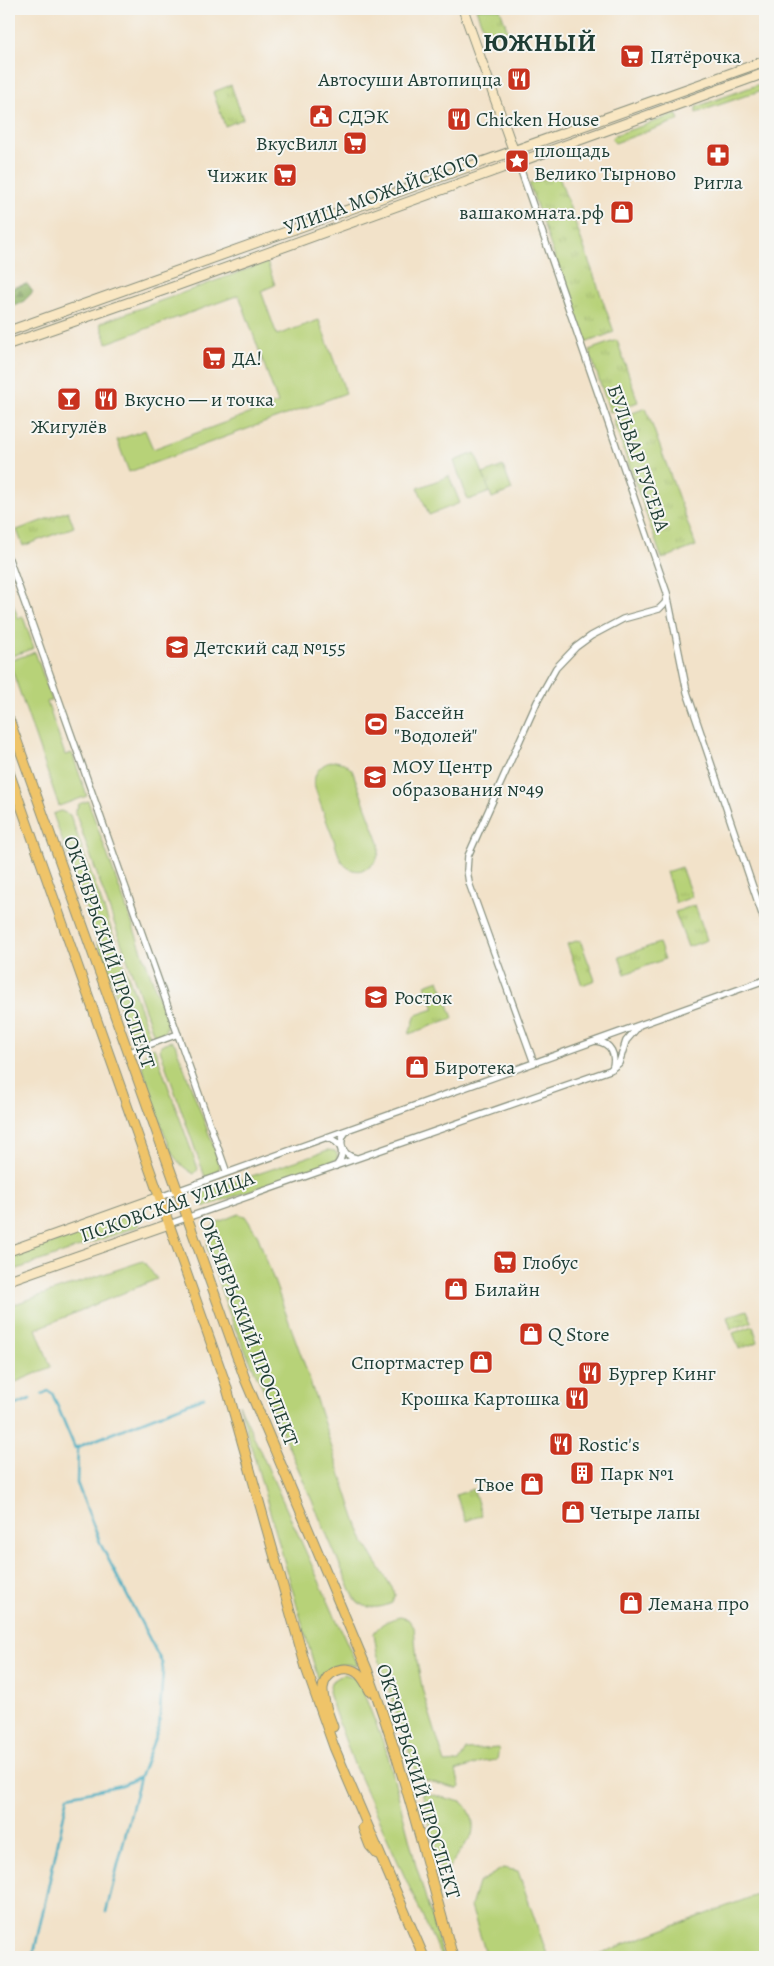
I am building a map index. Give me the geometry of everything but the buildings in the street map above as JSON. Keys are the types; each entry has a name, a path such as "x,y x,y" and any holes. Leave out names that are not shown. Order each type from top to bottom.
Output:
{"main road":[{"name":"БУЛЬВАР ГУСЕВА","path":"463,9 518,162"},
{"name":"УЛИЦА МОЖАЙСКОГО","path":"9,331 765,61"},
{"name":"УЛИЦА МОЖАЙСКОГО","path":"9,344 173,287 765,73"},
{"name":"ОКТЯБРЬСКИЙ ПРОСПЕКТ","path":"9,718 127,1053 245,1378 382,1710 401,1770 453,1957"},
{"name":"ОКТЯБРЬСКИЙ ПРОСПЕКТ","path":"9,772 226,1385 307,1671 336,1751 424,1957"},
{"name":"ПСКОВСКАЯ УЛИЦА","path":"9,1251 160,1197"},
{"name":"ПСКОВСКАЯ УЛИЦА","path":"9,1280 169,1224"},
{"path":"336,1751 335,1736 323,1694 324,1683 328,1677 341,1669 355,1672 363,1679 382,1710"}],"street":[{"name":"БУЛЬВАР ГУСЕВА","path":"518,162 667,593 687,692 765,923"},
{"path":"9,559 227,1173"},
{"path":"534,1063 468,883 468,856 540,695 556,668 576,647 600,630 623,619 661,607 666,601 667,593"},
{"name":"ПСКОВСКАЯ УЛИЦА","path":"160,1197 765,980"},
{"path":"610,1070 619,1063 626,1041 641,1024"},
{"path":"127,1053 178,1034"},
{"path":"595,1041 607,1044 613,1052 614,1062 610,1070"},
{"name":"ПСКОВСКАЯ УЛИЦА","path":"169,1224 610,1070"},
{"path":"351,1128 343,1137 342,1147 347,1155 358,1158"},
{"path":"322,1139 332,1139 340,1146 342,1156 336,1166"}],"green space":[{"path":"476,9 500,9 508,31 487,38"},
{"path":"765,82 765,89 696,113 696,107"},
{"path":"231,85 243,119 225,126 213,92"},
{"path":"677,115 679,120 615,143 611,139 615,135"},
{"path":"558,174 614,332 585,343 529,184"},
{"path":"267,262 275,285 261,291 277,335 319,320 346,393 129,472 117,440 145,430 153,449 278,403 239,295 107,343 100,323"},
{"path":"9,283 11,288 27,284 33,292 22,303 9,308"},
{"path":"617,340 638,402 610,412 589,350"},
{"path":"646,408 696,546 662,559 613,420"},
{"path":"475,453 490,492 468,500 454,461"},
{"path":"503,466 512,490 492,498 483,474"},
{"path":"449,476 460,503 429,515 418,488"},
{"path":"68,511 74,527 23,546 17,530"},
{"path":"9,592 18,618 23,617 34,648 9,657"},
{"path":"35,652 52,700 47,702 65,755 72,753 87,796 59,806 9,661"},
{"path":"335,761 344,763 352,770 379,843 377,858 373,864 361,870 348,868 342,862 315,788 314,783 318,770 325,764"},
{"path":"88,801 166,1018 167,1025 165,1031 155,1038 75,812 79,804"},
{"path":"61,811 70,815 151,1039 138,1040 129,1032 53,814"},
{"path":"681,867 692,897 676,903 666,872"},
{"path":"695,905 707,940 688,947 675,912"},
{"path":"580,940 595,980 582,985 567,944"},
{"path":"659,943 665,959 625,974 619,957"},
{"path":"439,980 453,1018 409,1034 416,1015 434,1009 425,985"},
{"path":"171,1041 175,1044 218,1158 220,1167 216,1174 205,1177 160,1050 161,1045"},
{"path":"154,1047 198,1169 194,1174 174,1156 166,1139 143,1068 143,1056"},
{"path":"328,1150 335,1151 338,1155 336,1160 204,1207 199,1194"},
{"path":"134,1214 139,1226 9,1272 9,1258"},
{"path":"238,1214 245,1216 257,1234 304,1363 355,1518 365,1544 394,1591 395,1595 392,1603 388,1605 379,1607 365,1606 357,1601 354,1596 234,1326 207,1247 210,1229 216,1223"},
{"path":"143,1261 157,1279 36,1329 51,1367 9,1385 9,1306"},
{"path":"747,1310 752,1322 731,1329 727,1317"},
{"path":"753,1326 758,1342 739,1349 733,1333"},
{"path":"239,1404 357,1665 345,1664 334,1666 322,1676 319,1682"},
{"path":"473,1489 482,1515 466,1521 456,1495"},
{"path":"400,1617 408,1619 414,1627 417,1661 423,1692 445,1763 459,1762 466,1750 499,1748 497,1760 482,1762 456,1771 460,1787 458,1789 418,1778 377,1653 374,1633 385,1622"},
{"path":"344,1674 353,1677 360,1684 387,1752 416,1865 443,1957 441,1957 355,1767 334,1710 329,1691 331,1682"},
{"path":"422,1792 461,1802 468,1809 472,1817 472,1835 442,1877"},
{"path":"503,1868 518,1871 548,1957 487,1957 471,1907 478,1883"},
{"path":"765,1892 765,1957 590,1957"}],"waterway":[{"path":"42,1394 48,1391 52,1393 75,1448 204,1397"},
{"path":"9,1408 30,1399"},
{"path":"78,1447 77,1483 101,1545 162,1663 163,1670 159,1727 140,1777 106,1912"},
{"path":"33,1957 68,1796 122,1785 140,1777"}],"place":[{"name":"Пятёрочка","path":"632,56"},
{"name":"Автосуши Автопицца","path":"519,79"},
{"name":"СДЭК","path":"321,116"},
{"name":"Chicken House","path":"459,119"},
{"name":"ВкусВилл","path":"355,143"},
{"name":"Ригла","path":"718,155"},
{"name":"площадь Велико Тырново","path":"517,161"},
{"name":"Чижик","path":"285,175"},
{"name":"вашакомната.рф","path":"622,212"},
{"name":"ДА!","path":"214,358"},
{"name":"Жигулёв","path":"69,399"},
{"name":"Вкусно — и точка","path":"106,399"},
{"name":"Детский сад №155","path":"177,647"},
{"name":"Бассейн \"Водолей\"","path":"376,724"},
{"name":"МОУ Центр образования №49","path":"375,777"},
{"name":"Росток","path":"376,997"},
{"name":"Биротека","path":"417,1067"},
{"name":"Глобус","path":"505,1262"},
{"name":"Билайн","path":"456,1289"},
{"name":"Q Store","path":"531,1334"},
{"name":"Спортмастер","path":"481,1362"},
{"name":"Бургер Кинг","path":"590,1373"},
{"name":"Крошка Картошка","path":"577,1398"},
{"name":"Rostic's","path":"561,1444"},
{"name":"Парк №1","path":"582,1473"},
{"name":"Твое","path":"532,1484"},
{"name":"Четыре лапы","path":"573,1512"},
{"name":"Лемана про","path":"631,1603"}],"district":[{"name":"ЮЖНЫЙ","path":"540,42"}]}
